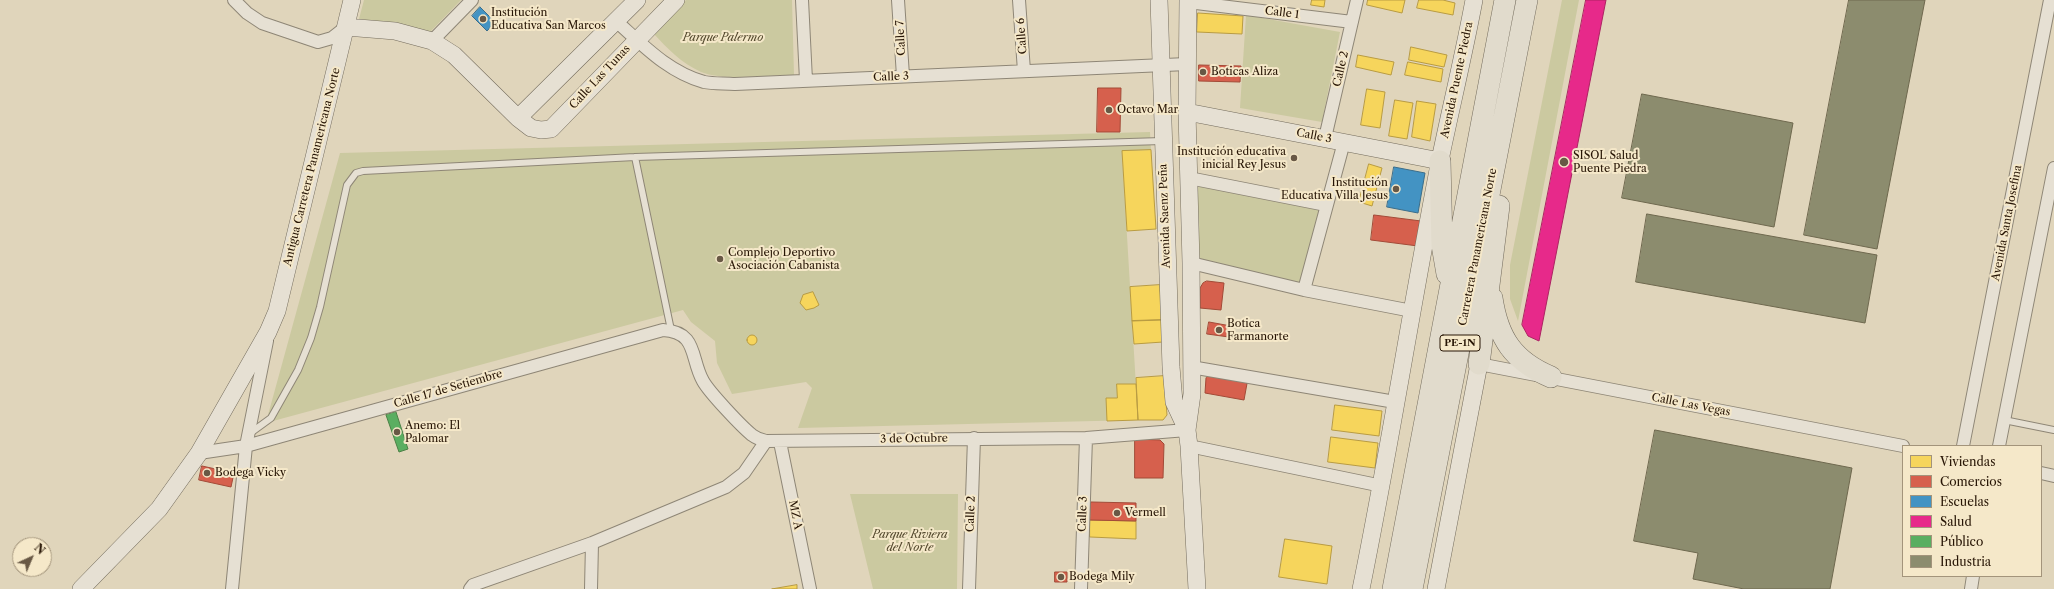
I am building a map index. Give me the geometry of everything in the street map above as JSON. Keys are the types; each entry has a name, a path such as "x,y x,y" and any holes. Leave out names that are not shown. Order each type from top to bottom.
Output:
{"highway":[{"name":"Carretera Panamericana Norte","path":"1393,589 1505,0"},
{"name":"Carretera Panamericana Norte","path":"1412,589 1527,0"},
{"path":"1479,364 1491,278 1502,178 1507,98"},
{"path":"1440,160 1442,245 1449,291"},
{"path":"1491,278 1494,306 1505,339 1512,350 1526,365 1551,377"}],"main road":[{"name":"Antigua Carretera Panamericana Norte","path":"81,589 159,509 199,452 268,332 277,311 352,0"},
{"path":"518,118 637,0"},
{"name":"Calle Las Tunas","path":"346,27 395,32 432,41 454,55 518,118 531,128 541,130 551,129 636,39 676,0"},
{"name":"Avenida Saenz Peña","path":"1158,0 1171,367 1174,402 1188,438"},
{"name":"Avenida Puente Piedra","path":"1361,589 1382,486 1395,402 1440,160 1474,0"},
{"name":"Avenida Saenz Peña","path":"1188,1 1187,112 1192,367 1188,438 1198,589"},
{"name":"Calle 3","path":"1187,112 1440,160"},
{"path":"1436,589 1479,364"}],"street":[{"path":"234,0 247,13 262,23 318,42 332,38 346,27"},
{"path":"432,41 472,0"},
{"path":"802,0 806,80"},
{"name":"Calle 7","path":"898,0 903,76"},
{"name":"Calle 6","path":"1020,0 1024,71"},
{"name":"Calle 2","path":"1325,138 1357,0"},
{"name":"Avenida Santa Josefina","path":"1963,445 2050,0"},
{"name":"Calle 1","path":"1188,1 1352,22"},
{"name":"Calle 3","path":"616,21 660,60 681,74 706,82 735,84 1187,64"},
{"path":"1304,290 1344,142"},
{"path":"1999,445 2054,168"},
{"path":"1189,178 1326,205"},
{"path":"1191,262 1304,290 1412,311"},
{"name":"3 de Octubre","path":"671,330 680,334 691,346 703,381 752,435 766,441 780,442 974,438 1188,438 1382,486"},
{"name":"Calle 17 de Setiembre","path":"199,452 246,446 654,332 671,330"},
{"name":"Antigua Carretera Panamericana Norte","path":"232,589 246,446 268,332"},
{"name":"Calle Las Vegas","path":"1479,364 1902,446"},
{"path":"1192,367 1395,402"},
{"name":"Calle 2","path":"969,589 974,438"},
{"name":"Calle 3","path":"1081,589 1086,438"},
{"path":"470,589 473,585 592,543 726,487 744,473 766,441"},
{"name":"MZ A","path":"780,442 810,589"},
{"path":"2042,473 2054,476"},
{"path":"591,589 592,543"},
{"path":"1971,589 1973,577"}],"lane":[{"path":"248,434 258,429 271,418 303,358 320,307 347,185 356,173 363,171 635,157 1162,140"},
{"path":"635,157 671,330"},
{"path":"2004,420 2054,430"}],"green space":[{"path":"364,0 461,0 430,32 400,24 359,19"},
{"name":"Parque Palermo","path":"686,0 792,0 794,75 734,77 710,75 701,72 681,60 653,33"},
{"path":"1562,0 1579,0 1518,321 1510,299 1510,265"},
{"path":"1246,15 1340,32 1322,122 1240,108"},
{"name":"Complejo Deportivo Asociación Cabanista","path":"1150,132 1151,150 1122,152 1138,420 798,428 812,388 806,382 732,394 717,363 715,341 691,322 683,310 273,421 268,415 340,153"},
{"path":"1182,177 1332,204 1311,287 1182,262"},
{"name":"Parque Riviera del Norte","path":"850,494 958,494 957,589 873,589"}],"building: Viviendas":[{"path":"1312,0 1325,0 1324,7 1311,5"},
{"path":"1368,0 1405,0 1402,13 1367,5"},
{"path":"1419,0 1443,0 1455,3 1453,15 1417,8"},
{"path":"1198,13 1243,16 1242,34 1197,32"},
{"path":"1411,47 1447,55 1444,67 1409,60"},
{"path":"1358,55 1394,62 1391,75 1356,67"},
{"path":"1408,62 1443,69 1441,82 1405,75"},
{"path":"1367,89 1385,92 1380,128 1361,125"},
{"path":"1395,100 1413,103 1407,139 1389,136"},
{"path":"1417,101 1436,104 1430,141 1412,137"},
{"path":"1151,150 1156,229 1127,231 1122,151"},
{"path":"1369,164 1382,168 1372,206 1359,202"},
{"path":"1160,285 1162,320 1132,321 1130,287"},
{"path":"813,292 819,305 806,310 800,303 803,295"},
{"path":"1162,320 1163,342 1134,344 1132,321"},
{"path":"750,335 754,335 756,336 756,344 750,345 747,342 747,338"},
{"path":"1164,376 1167,415 1163,420 1138,420 1136,378"},
{"path":"1117,384 1136,384 1138,420 1107,421 1106,398 1117,398"},
{"path":"1335,405 1382,411 1379,436 1332,430"},
{"path":"1331,437 1378,443 1375,468 1328,462"},
{"path":"1090,520 1136,521 1136,539 1090,537"},
{"path":"1285,539 1332,546 1327,584 1279,577"},
{"path":"797,585 797,589 772,589"}],"building: Comercios":[{"path":"1199,65 1241,66 1240,82 1199,81"},
{"name":"Octavo Mar","path":"1098,88 1121,88 1120,132 1097,132"},
{"path":"1374,215 1421,221 1418,246 1371,240"},
{"path":"1207,281 1224,283 1221,310 1200,308 1200,288 1203,283"},
{"name":"Botica Farmanorte","path":"1209,322 1231,326 1229,337 1207,334"},
{"path":"1212,373 1248,378 1244,400 1205,393 1206,378"},
{"path":"1135,439 1160,440 1164,444 1163,478 1135,478"},
{"path":"202,466 234,473 231,487 199,480"},
{"path":"1091,502 1136,503 1136,521 1090,520"},
{"name":"Bodega Mily","path":"1055,572 1067,572 1067,582 1055,582"}],"building: Escuelas":[{"name":"Institución Educativa San Marcos","path":"480,7 495,22 487,31 472,16"},
{"path":"1394,167 1425,173 1418,213 1387,207"}],"building: Salud":[{"name":"SISOL Salud Puente Piedra","path":"1586,0 1606,0 1539,341 1528,336 1522,325"}],"building: Público":[{"name":"Anemo: El Palomar","path":"396,412 408,449 399,452 386,415"}],"building: Industria":[{"path":"1849,0 1925,0 1877,249 1804,235"},
{"path":"1642,94 1793,123 1774,227 1622,198"},
{"path":"1647,214 1877,255 1865,323 1636,282"},
{"path":"1655,430 1852,468 1830,589 1744,589 1693,579 1698,553 1634,541"}],"place":[{"name":"Institución Educativa San Marcos","path":"483,19"},
{"name":"Boticas Aliza","path":"1203,72"},
{"name":"Octavo Mar","path":"1109,110"},
{"name":"Institución educativa inicial Rey Jesus","path":"1294,158"},
{"name":"SISOL Salud Puente Piedra","path":"1564,162"},
{"name":"Institución Educativa Villa Jesus","path":"1396,189"},
{"name":"Complejo Deportivo Asociación Cabanista","path":"720,259"},
{"name":"Botica Farmanorte","path":"1219,330"},
{"name":"Anemo: El Palomar","path":"397,432"},
{"name":"Bodega Vicky","path":"207,473"},
{"name":"Vermell","path":"1117,513"},
{"name":"Bodega Mily","path":"1061,577"}]}
